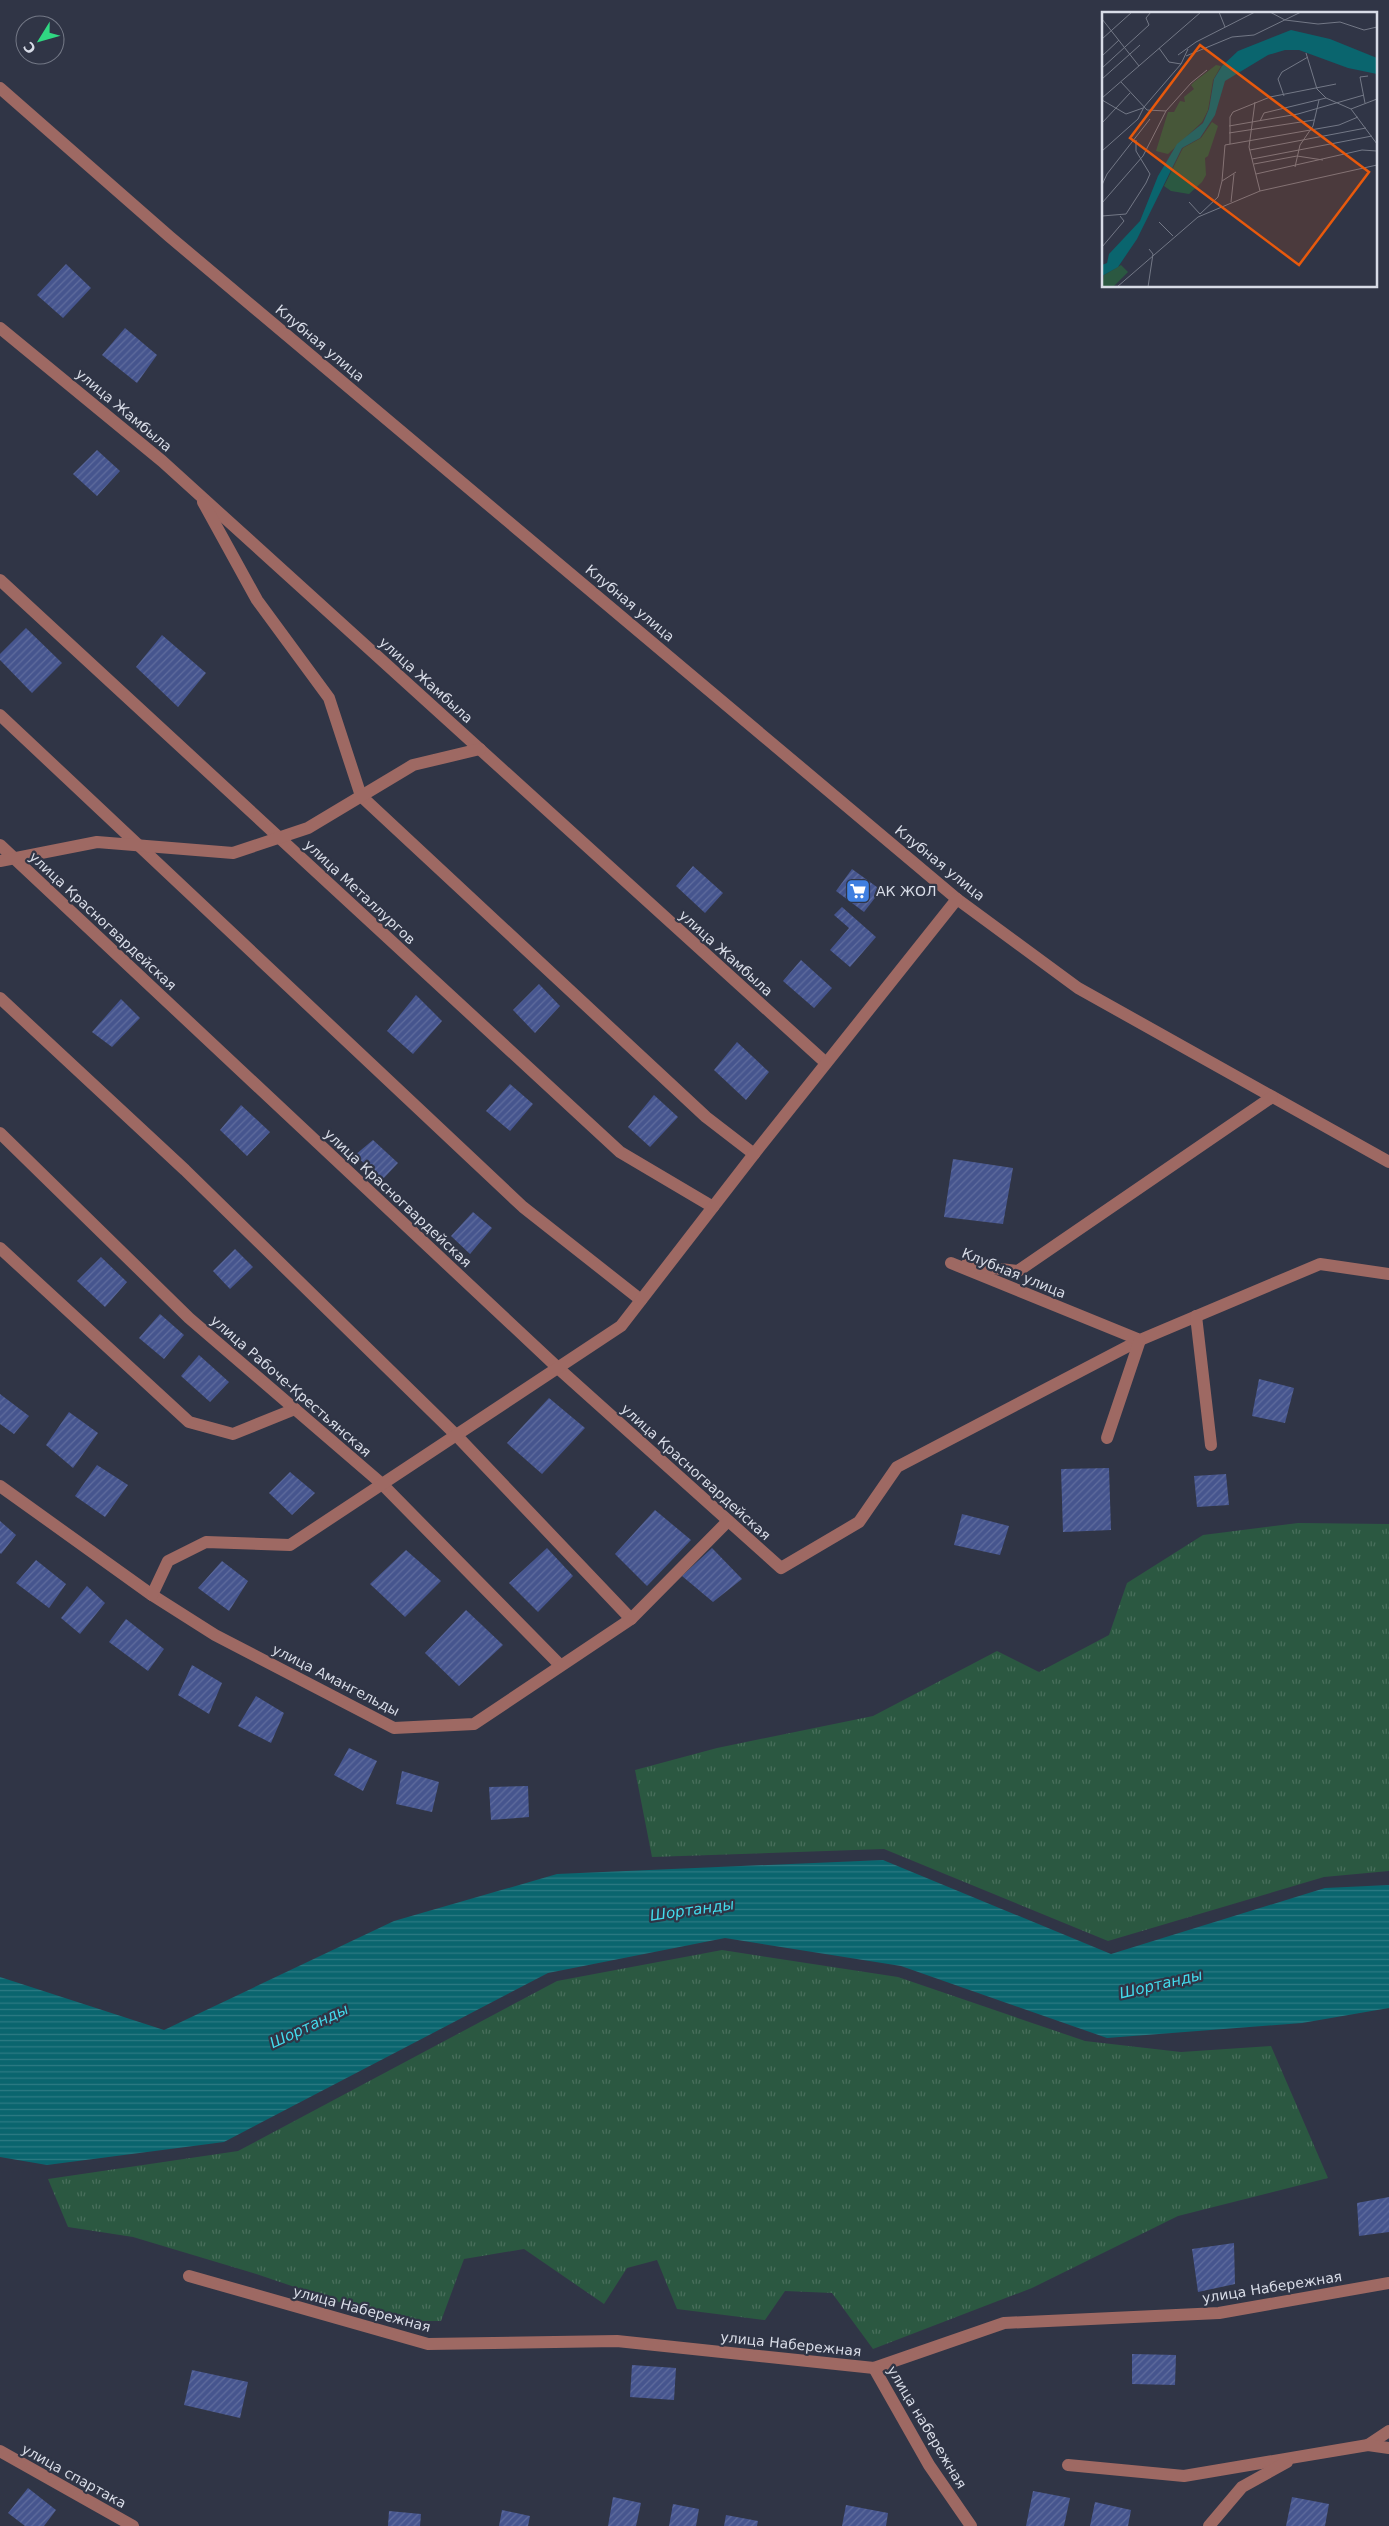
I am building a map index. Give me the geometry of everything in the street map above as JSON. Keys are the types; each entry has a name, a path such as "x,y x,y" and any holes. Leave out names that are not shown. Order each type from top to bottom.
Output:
{"street":[{"name":"Клубная улица","path":"0,88 170,237 957,899 1078,988 1389,1162"},
{"name":"улица Жамбыла","path":"0,328 197,493 826,1063"},
{"path":"197,493 257,600 329,698 361,796 706,1117 754,1154"},
{"name":"улица Металлургов","path":"0,580 620,1152 712,1207"},
{"path":"0,715 523,1207 641,1300"},
{"path":"0,861 97,842 233,853 308,828 413,764 480,749"},
{"name":"улица Красногвардейская","path":"0,845 558,1368 781,1568 859,1522 897,1467 1140,1340"},
{"path":"152,1595 168,1561 206,1542 290,1546 621,1326 712,1207 957,899"},
{"path":"0,998 185,1170 456,1436 631,1619"},
{"name":"Клубная улица","path":"1140,1340 951,1263 1018,1271 1272,1097"},
{"name":"улица Рабоче-Крестьянская","path":"0,1133 189,1318 382,1484 560,1664"},
{"path":"0,1248 189,1422 233,1434 295,1409"},
{"path":"1107,1438 1140,1340 1320,1264 1389,1274"},
{"path":"1196,1316 1211,1445"},
{"name":"улица Амангельды","path":"0,1486 152,1595 215,1635 394,1728 474,1724 560,1664 631,1619 728,1521"},
{"name":"улица Набережная","path":"189,2276 428,2344 616,2340 874,2368 1004,2323 1219,2314 1389,2283"},
{"name":"улица набережная","path":"874,2368 929,2465 971,2526"},
{"path":"1368,2445 1389,2431"},
{"path":"1068,2465 1184,2476 1368,2445 1389,2448"},
{"name":"улица спартака","path":"0,2451 133,2526"},
{"path":"1209,2526 1242,2487 1294,2458"}],"green space":[{"path":"1298,1523 1389,1524 1389,1871 1324,1877 1108,1941 884,1849 652,1857 635,1770 717,1748 873,1716 997,1651 1039,1672 1109,1635 1127,1583 1203,1535"},
{"path":"722,1950 898,1977 1085,2041 1181,2052 1271,2046 1328,2178 1178,2216 1032,2288 873,2349 832,2293 785,2291 765,2320 677,2309 657,2260 627,2268 604,2304 524,2249 464,2259 441,2321 396,2321 253,2273 133,2237 68,2227 48,2179 238,2151 557,1981"}],"water":[{"name":"Шортанды","path":"883,1860 1111,1954 1325,1888 1389,1885 1389,2008 1302,2023 1107,2038 901,1966 725,1938 548,1973 224,2142 47,2165 0,2157 0,1977 164,2030 394,1921 557,1874"}],"building":[{"path":"66,264 91,288 63,318 37,295"},
{"path":"125,328 157,355 137,383 102,355"},
{"path":"97,450 120,471 97,496 73,474"},
{"path":"26,628 62,663 32,693 0,660 0,654"},
{"path":"162,635 206,673 178,707 136,667"},
{"path":"693,866 723,893 705,913 676,886"},
{"name":"АК ЖОЛ","path":"852,869 881,890 864,912 836,891"},
{"path":"842,907 876,937 850,967 830,950 849,928 834,915"},
{"path":"801,960 832,988 814,1008 783,981"},
{"path":"539,984 560,1006 535,1033 513,1010"},
{"path":"416,995 442,1021 413,1054 387,1031"},
{"path":"121,999 140,1018 112,1047 92,1032"},
{"path":"737,1042 769,1072 746,1100 714,1070"},
{"path":"510,1084 533,1104 510,1131 486,1111"},
{"path":"654,1095 678,1117 650,1147 628,1127"},
{"path":"241,1105 270,1132 247,1156 220,1130"},
{"path":"373,1140 398,1163 382,1180 355,1155"},
{"path":"953,1159 1013,1168 1003,1224 944,1217"},
{"path":"473,1212 492,1228 470,1254 451,1236"},
{"path":"235,1249 253,1267 230,1289 213,1271"},
{"path":"101,1257 127,1282 105,1307 77,1281"},
{"path":"160,1314 184,1335 164,1359 139,1338"},
{"path":"199,1355 229,1382 210,1402 181,1376"},
{"path":"1259,1379 1294,1388 1285,1423 1252,1416"},
{"path":"0,1394 29,1416 14,1434 0,1424"},
{"path":"549,1398 585,1428 542,1474 507,1443"},
{"path":"69,1412 98,1433 73,1468 46,1445"},
{"path":"97,1465 128,1485 105,1517 75,1496"},
{"path":"1109,1468 1111,1530 1063,1532 1061,1469"},
{"path":"290,1472 315,1493 292,1515 269,1493"},
{"path":"1226,1474 1229,1505 1197,1507 1194,1476"},
{"path":"655,1510 691,1540 647,1586 615,1554"},
{"path":"962,1514 1009,1526 1000,1555 954,1545"},
{"path":"0,1521 16,1535 1,1554 0,1553"},
{"path":"547,1548 573,1576 538,1612 509,1583"},
{"path":"712,1548 742,1579 713,1602 682,1576"},
{"path":"406,1550 441,1581 405,1617 370,1584"},
{"path":"36,1560 66,1584 49,1608 16,1583"},
{"path":"222,1561 248,1581 229,1611 198,1588"},
{"path":"87,1586 105,1603 80,1634 61,1618"},
{"path":"466,1610 503,1645 459,1686 425,1653"},
{"path":"126,1619 164,1649 148,1671 109,1642"},
{"path":"192,1665 222,1683 209,1714 178,1695"},
{"path":"256,1696 284,1713 271,1743 238,1726"},
{"path":"349,1748 377,1761 363,1791 334,1775"},
{"path":"402,1771 439,1782 432,1812 396,1804"},
{"path":"528,1786 529,1817 491,1820 489,1787"},
{"path":"1389,2197 1389,2232 1359,2236 1357,2203"},
{"path":"1234,2243 1235,2284 1198,2292 1192,2249"},
{"path":"1132,2354 1176,2355 1175,2385 1132,2384"},
{"path":"632,2365 676,2368 674,2400 630,2397"},
{"path":"192,2370 248,2382 240,2418 184,2405"},
{"path":"28,2488 56,2510 44,2526 25,2526 8,2513"},
{"path":"1033,2491 1070,2498 1064,2526 1026,2526"},
{"path":"613,2497 641,2503 636,2526 608,2526"},
{"path":"1292,2497 1329,2504 1325,2526 1286,2526"},
{"path":"1095,2502 1131,2510 1128,2526 1090,2526"},
{"path":"673,2504 699,2509 696,2526 669,2526"},
{"path":"846,2505 888,2513 886,2526 842,2526"},
{"path":"502,2510 530,2516 528,2526 499,2526"},
{"path":"389,2511 421,2514 420,2526 388,2526"},
{"path":"726,2515 758,2521 757,2526 724,2526"}],"place":[{"name":"АК ЖОЛ","path":"858,891"}]}
